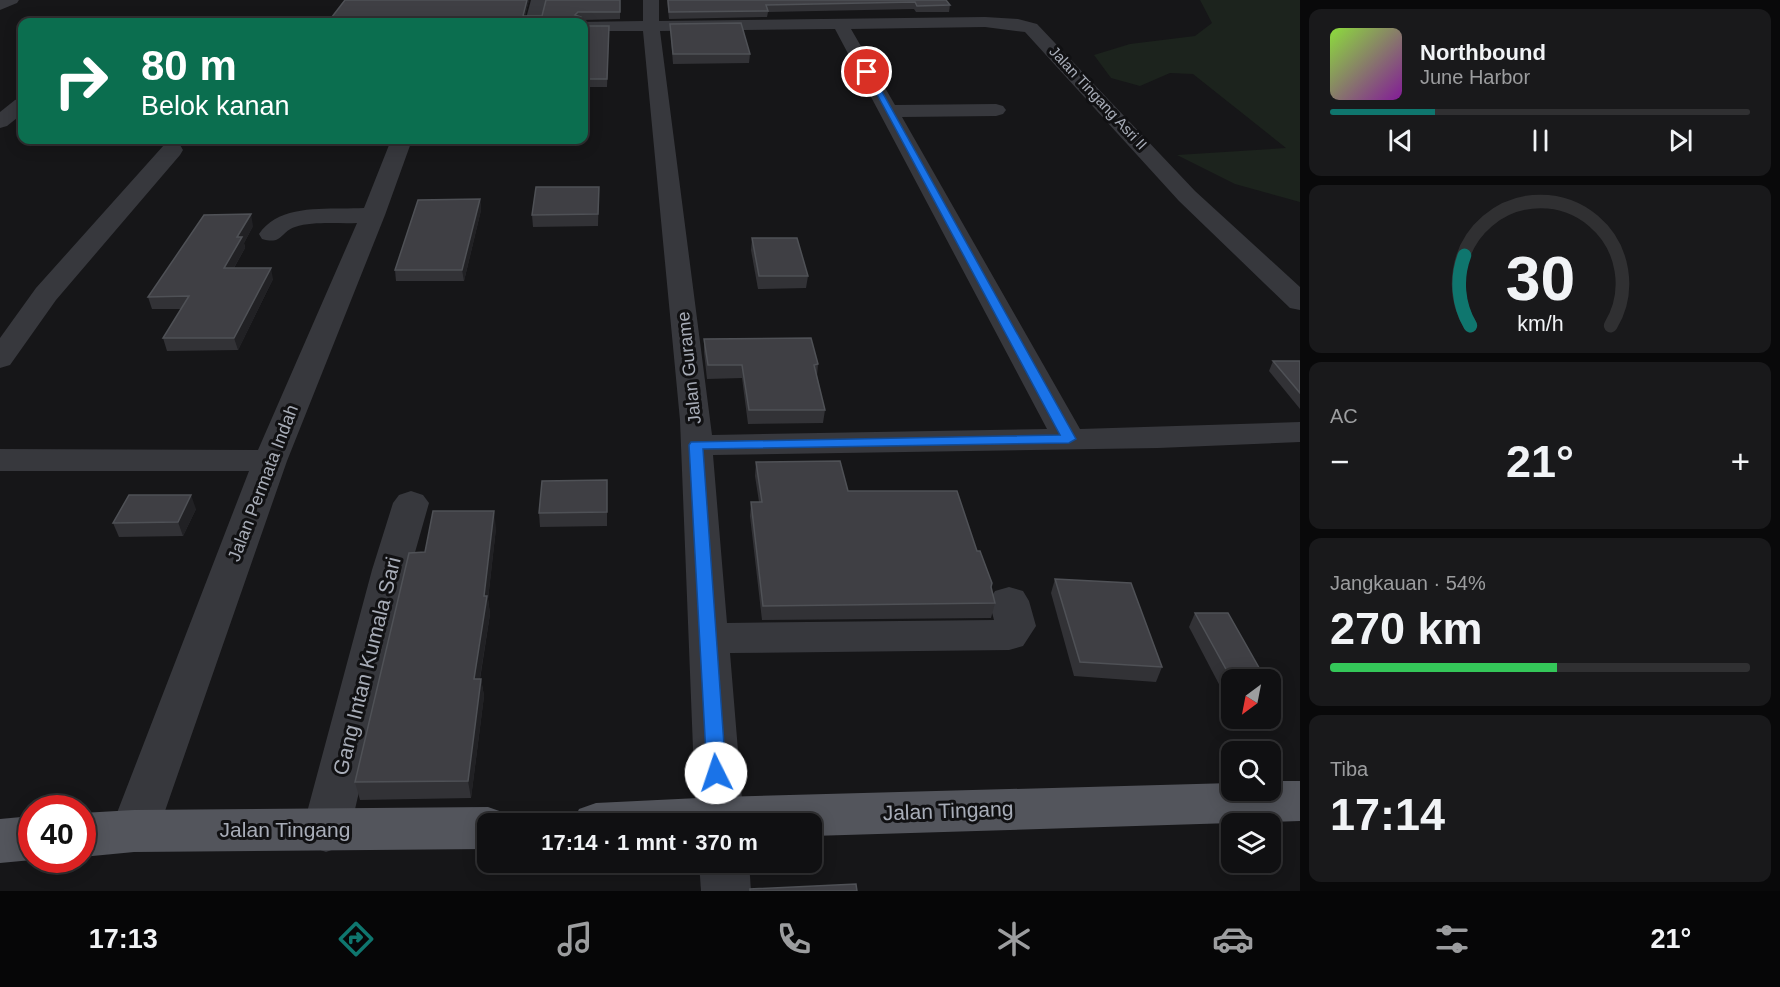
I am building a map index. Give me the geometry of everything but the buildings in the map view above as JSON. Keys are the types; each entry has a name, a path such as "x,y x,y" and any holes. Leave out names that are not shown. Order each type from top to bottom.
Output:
{"main road":[{"name":"Jalan Tingang","path":"822,829 1300,801"},
{"name":"Jalan Tingang","path":"96,834 134,831 477,828"},
{"path":"0,841 18,839"}],"street":[{"path":"0,5 11,0"},
{"path":"534,18 539,0"},
{"name":"Jalan Tingang Asri II","path":"588,25 651,13 841,25 979,15 1023,25 1034,30 1187,196 1300,302"},
{"name":"Jalan Gurame","path":"651,13 696,420 720,813"},
{"path":"841,25 1069,439"},
{"path":"0,122 18,107"},
{"path":"889,111 996,110"},
{"name":"Jalan Permata Indah","path":"134,831 270,461 373,215 400,144"},
{"path":"0,358 46,294 172,150"},
{"path":"272,234 283,223 294,219 373,215"},
{"path":"696,445 1158,438 1300,432"},
{"path":"0,460 270,461"},
{"name":"Gang Intan Kumala Sari","path":"326,831 391,570 411,502"},
{"path":"708,638 1009,635 1016,626 1009,601"},
{"name":"Jalan Gurame","path":"724,873 726,891"}],"shaded area":[{"path":"1200,0 1300,0 1300,202 1235,184 1177,155 1286,148 1193,74 1170,73 1140,86 1111,78 1094,55 1130,44 1195,36 1212,23"}],"route":[{"path":"716,773 696,445 1069,439 867,72"}]}
